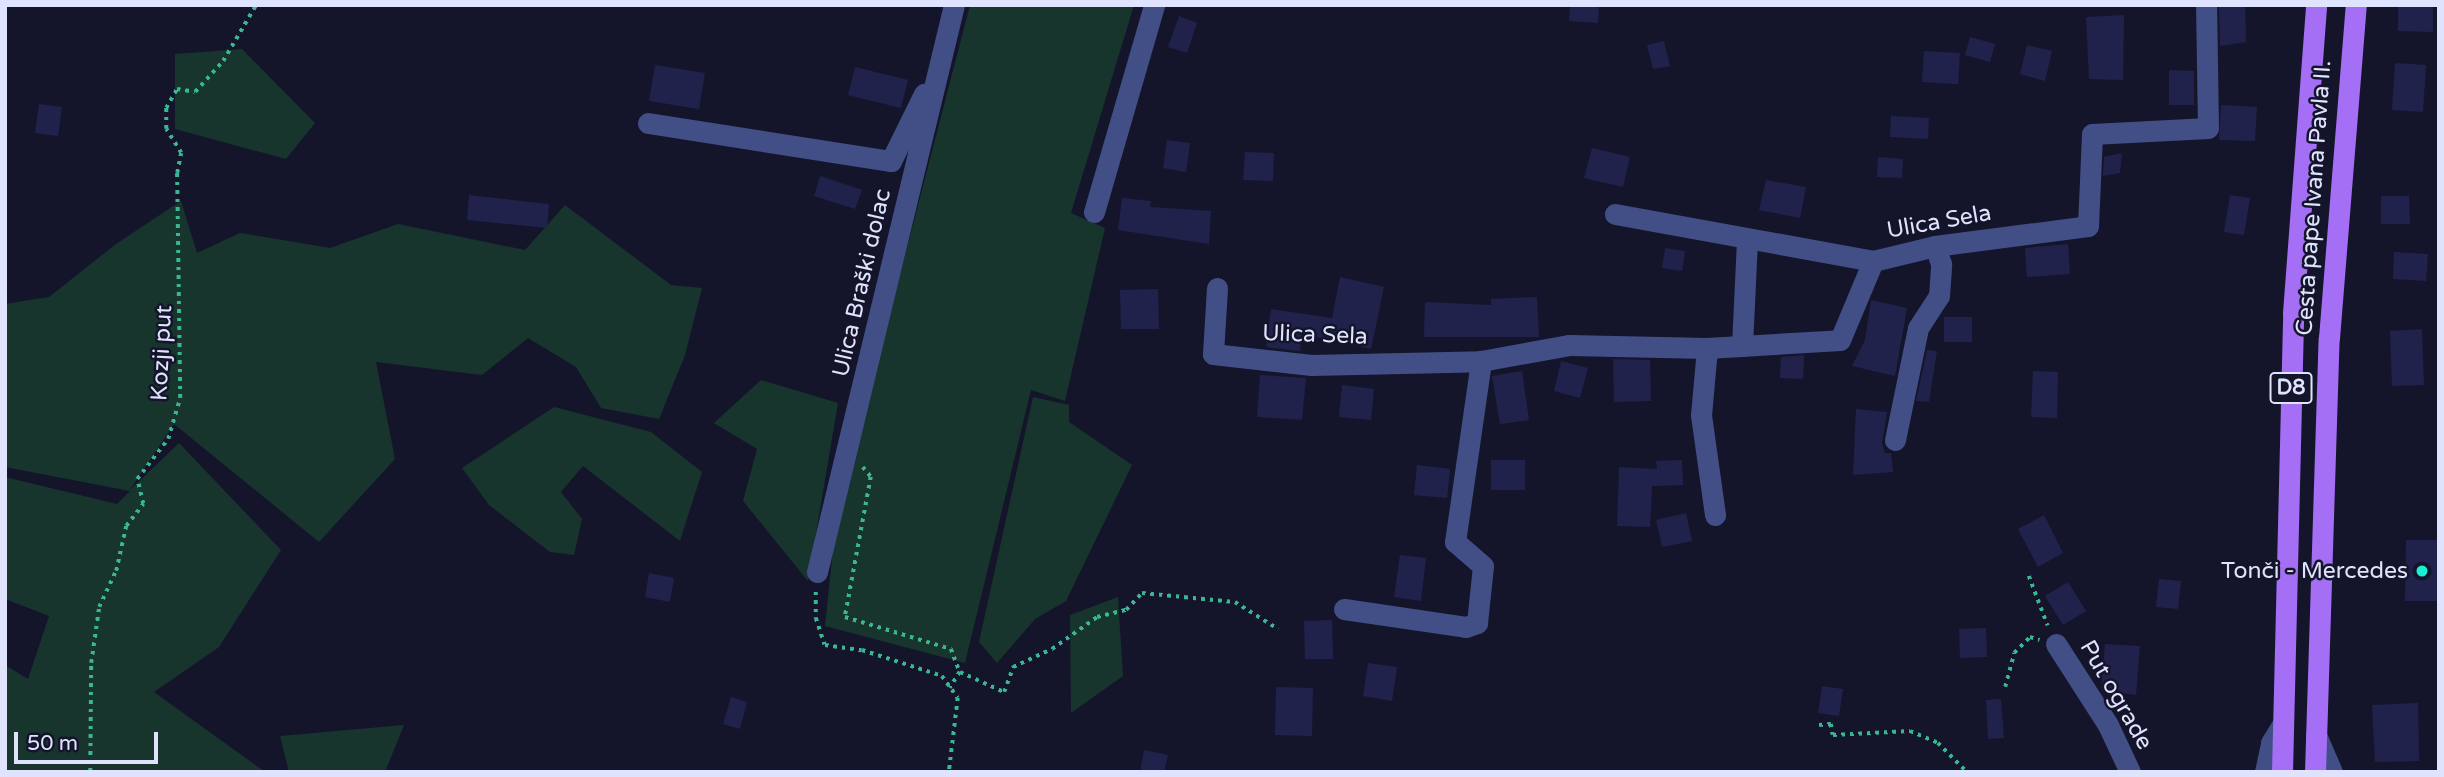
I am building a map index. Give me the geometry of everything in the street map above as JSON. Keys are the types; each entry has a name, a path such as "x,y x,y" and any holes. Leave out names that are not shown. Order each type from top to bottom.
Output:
{"main road":[{"name":"Cesta pape Ivana Pavla II.","path":"2283,772 2293,313 2316,5"},
{"name":"Cesta pape Ivana Pavla II.","path":"2315,772 2329,338 2356,5"}],"street":[{"name":"Ulica Braški dolac","path":"817,572 954,5"},
{"path":"1094,212 1154,5"},
{"name":"Ulica Sela","path":"1217,288 1213,354 1311,365 1481,361 1569,345 1707,348 1840,340 1873,261 1936,246 2088,226 2092,134 2208,128 2206,5"},
{"path":"648,123 891,161 941,57"},
{"path":"1615,214 1873,261"},
{"path":"1742,346 1747,240"},
{"path":"1895,440 1918,328 1939,296 1941,264 1936,246"},
{"path":"1707,348 1701,415 1715,515"},
{"path":"1344,609 1466,627 1476,622 1483,566 1455,542 1481,361"},
{"name":"Put ograde","path":"2056,644 2108,725 2130,772"},
{"path":"2265,772 2271,743 2283,723"},
{"path":"2316,735 2332,772"}],"path":[{"name":"Kozji put","path":"90,772 91,663 99,607 116,571 126,526 143,504 137,479 168,439 180,398 182,272 177,173 181,153 166,129 166,108 177,89 195,92 223,61 256,5"},
{"path":"846,457 871,477 845,617 951,649 960,672 1004,692 1013,667 1052,649 1097,617 1126,610 1142,593 1235,602 1278,629"},
{"path":"817,572 816,618 825,645 862,650 942,676 958,698 949,772"},
{"path":"2029,576 2056,644"},
{"path":"2005,687 2014,653 2029,638 2056,644"},
{"path":"950,688 960,672"},
{"path":"1819,725 1831,724 1833,735 1910,731 1938,743 1967,772"}],"green space":[{"path":"970,5 1134,5 1071,213 1105,228 1065,401 1031,390 965,663 825,626 836,521"},
{"path":"242,49 315,123 286,159 175,129 175,54"},
{"path":"181,201 197,253 240,233 330,248 398,224 525,250 565,205 671,285 702,288 685,355 659,419 601,408 576,367 528,338 482,375 376,362 395,459 319,542 174,424 130,490 179,443 281,550 219,647 154,692 265,772 5,772 5,665 28,679 49,616 5,599 5,477 117,504 130,491 5,467 5,304 49,297 116,244"},
{"path":"761,380 838,403 808,581 743,501 757,449 714,423"},
{"path":"1033,397 1069,405 1069,422 1132,465 1066,601 1035,619 997,663 979,642"},
{"path":"554,407 651,432 702,472 680,541 583,466 561,492 582,519 574,555 550,552 489,505 462,468"},
{"path":"1118,597 1123,676 1071,713 1070,615"},
{"path":"404,725 385,772 289,772 280,736"}],"building":[{"path":"1570,5 1599,5 1598,23 1569,21"},
{"path":"2219,5 2245,5 2246,42 2220,46"},
{"path":"2398,6 2433,7 2433,32 2398,31"},
{"path":"2124,15 2123,80 2089,79 2086,17"},
{"path":"1179,16 1197,23 1187,53 1168,47"},
{"path":"1970,37 1995,44 1990,62 1965,55"},
{"path":"1664,41 1670,66 1653,69 1647,45"},
{"path":"2027,45 2052,51 2045,81 2020,74"},
{"path":"1924,51 1960,53 1958,84 1922,82"},
{"path":"2395,63 2426,65 2423,112 2392,110"},
{"path":"655,65 705,73 699,109 649,101"},
{"path":"855,67 908,80 901,108 848,95"},
{"path":"2169,70 2194,71 2194,105 2169,105"},
{"path":"39,104 62,107 58,136 35,133"},
{"path":"2221,105 2257,107 2255,141 2219,140"},
{"path":"1891,116 1929,118 1928,139 1890,137"},
{"path":"1167,140 1190,143 1186,172 1163,168"},
{"path":"1592,148 1630,157 1623,187 1584,178"},
{"path":"1245,152 1274,153 1273,181 1243,180"},
{"path":"2122,153 2120,173 2103,176 2104,157"},
{"path":"1878,157 1903,159 1902,178 1877,177"},
{"path":"820,176 862,190 855,209 814,196"},
{"path":"1766,180 1806,187 1800,218 1759,210"},
{"path":"469,195 549,204 547,228 467,220"},
{"path":"2230,195 2250,198 2244,235 2224,232"},
{"path":"2381,196 2409,196 2410,224 2381,224"},
{"path":"1122,198 1151,201 1150,207 1211,211 1209,244 1118,230"},
{"path":"2068,244 2070,274 2027,277 2025,248"},
{"path":"1665,248 1685,251 1682,271 1662,268"},
{"path":"2394,252 2428,254 2426,281 2393,279"},
{"path":"1340,277 1384,287 1371,349 1302,334 1300,351 1266,347 1271,309 1332,318"},
{"path":"1158,289 1159,329 1121,329 1120,290"},
{"path":"1537,297 1539,337 1424,337 1425,302 1491,305 1491,299"},
{"path":"1871,300 1907,308 1895,376 1852,366 1865,340"},
{"path":"1944,317 1972,317 1972,342 1944,342"},
{"path":"2422,329 2424,385 2392,386 2390,331"},
{"path":"1927,350 1937,351 1929,402 1916,401"},
{"path":"1804,355 1803,379 1780,378 1781,357"},
{"path":"1613,359 1650,360 1651,401 1614,402"},
{"path":"1561,361 1588,368 1580,398 1554,391"},
{"path":"1522,371 1529,420 1500,424 1492,376"},
{"path":"2033,371 2058,372 2057,418 2031,417"},
{"path":"1260,375 1306,378 1302,420 1257,417"},
{"path":"1342,385 1374,389 1371,420 1339,417"},
{"path":"1856,409 1887,412 1882,443 1885,453 1891,453 1893,472 1853,475"},
{"path":"1491,460 1525,460 1525,490 1491,490"},
{"path":"1682,460 1683,485 1652,486 1650,527 1617,526 1619,467 1657,469 1656,461"},
{"path":"1417,465 1450,469 1447,498 1414,495"},
{"path":"1686,513 1692,541 1662,547 1656,520"},
{"path":"2044,515 2063,553 2038,567 2018,529"},
{"name":"Tonči - Mercedes","path":"2406,540 2439,540 2439,601 2405,601"},
{"path":"1400,555 1426,558 1421,601 1394,597"},
{"path":"649,573 674,578 670,602 645,597"},
{"path":"2159,579 2181,581 2178,609 2156,607"},
{"path":"2068,582 2086,611 2063,625 2045,596"},
{"path":"1332,620 1333,659 1305,659 1304,621"},
{"path":"1986,628 1987,657 1960,658 1959,629"},
{"path":"2105,644 2140,646 2136,695 2101,690"},
{"path":"1368,663 1397,667 1392,701 1363,696"},
{"path":"1822,686 1843,689 1839,716 1818,713"},
{"path":"1276,687 1313,688 1312,736 1275,735"},
{"path":"731,697 747,702 740,729 723,724"},
{"path":"2001,699 2004,738 1988,739 1986,700"},
{"path":"2418,703 2419,761 2375,762 2372,705"},
{"path":"1144,750 1168,755 1164,772 1140,772"}],"place":[{"name":"Tonči - Mercedes","path":"2422,571"}]}
